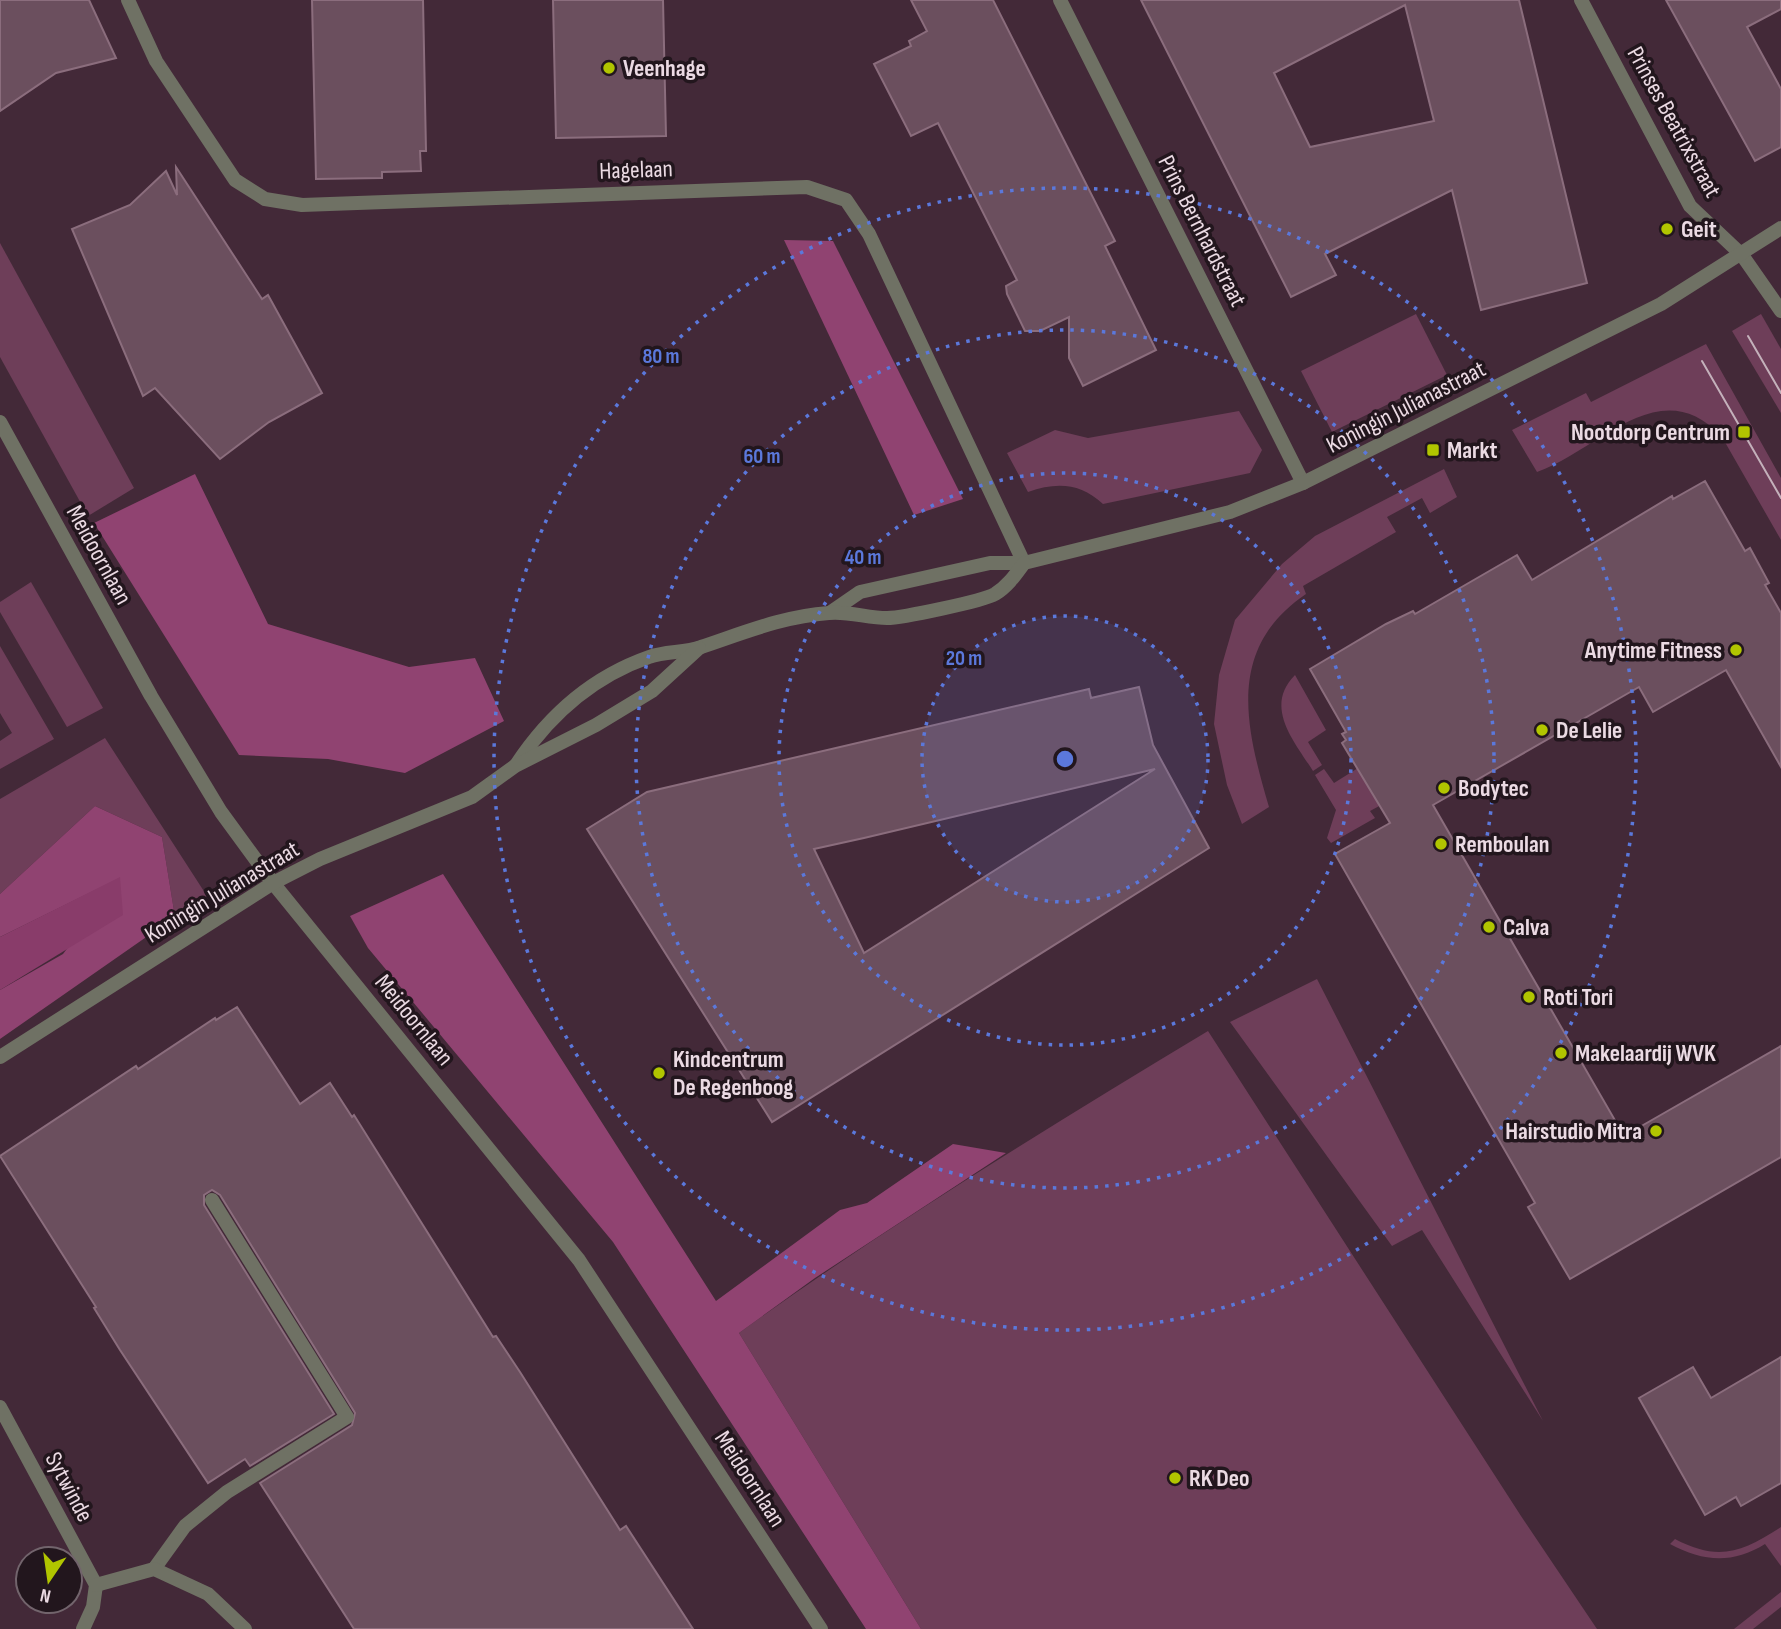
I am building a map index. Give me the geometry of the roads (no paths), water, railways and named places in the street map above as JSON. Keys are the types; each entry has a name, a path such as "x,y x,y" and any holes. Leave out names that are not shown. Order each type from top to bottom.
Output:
{"street":[{"name":"Hagelaan","path":"128,0 156,61 235,180 265,199 302,205 807,187 846,200 869,234 1024,563"},
{"name":"Prins Bernhardstraat","path":"1060,0 1303,483"},
{"name":"Prinses Beatrixstraat","path":"1581,0 1690,206 1742,255 1781,311"},
{"name":"Koningin Julianastraat","path":"831,612 860,592 990,563 1024,563 1230,512 1303,483 1661,304 1781,228"},
{"name":"Meidoornlaan","path":"0,422 151,696 221,812 273,883 579,1260 821,1629"},
{"name":"Koningin Julianastraat","path":"515,766 538,732 573,698 602,679 650,656 699,648 738,632 831,612 890,618 993,595 1008,584 1024,563"},
{"name":"Koningin Julianastraat","path":"0,1057 273,883 320,859 472,797 515,766 652,691 699,648"},
{"path":"83,1629 93,1607 96,1585 154,1569 185,1526 206,1509 347,1417 212,1200"},
{"name":"Sytwinde","path":"0,1406 96,1585"},
{"path":"154,1569 208,1594 245,1629"}],"tram line":[{"path":"1748,336 1781,393"},
{"path":"1702,361 1781,498"}],"place":[{"name":"Veenhage","path":"609,68"},
{"name":"Geit","path":"1667,229"},
{"name":"Nootdorp Centrum","path":"1744,432"},
{"name":"Markt","path":"1433,450"},
{"name":"Anytime Fitness","path":"1736,650"},
{"name":"De Lelie","path":"1542,730"},
{"name":"Bodytec","path":"1444,788"},
{"name":"Remboulan","path":"1441,844"},
{"name":"Calva","path":"1489,927"},
{"name":"Roti Tori","path":"1529,997"},
{"name":"Makelaardij WVK","path":"1561,1053"},
{"name":"Kindcentrum De Regenboog","path":"659,1073"},
{"name":"Hairstudio Mitra","path":"1656,1131"},
{"name":"RK Deo","path":"1175,1478"}]}
